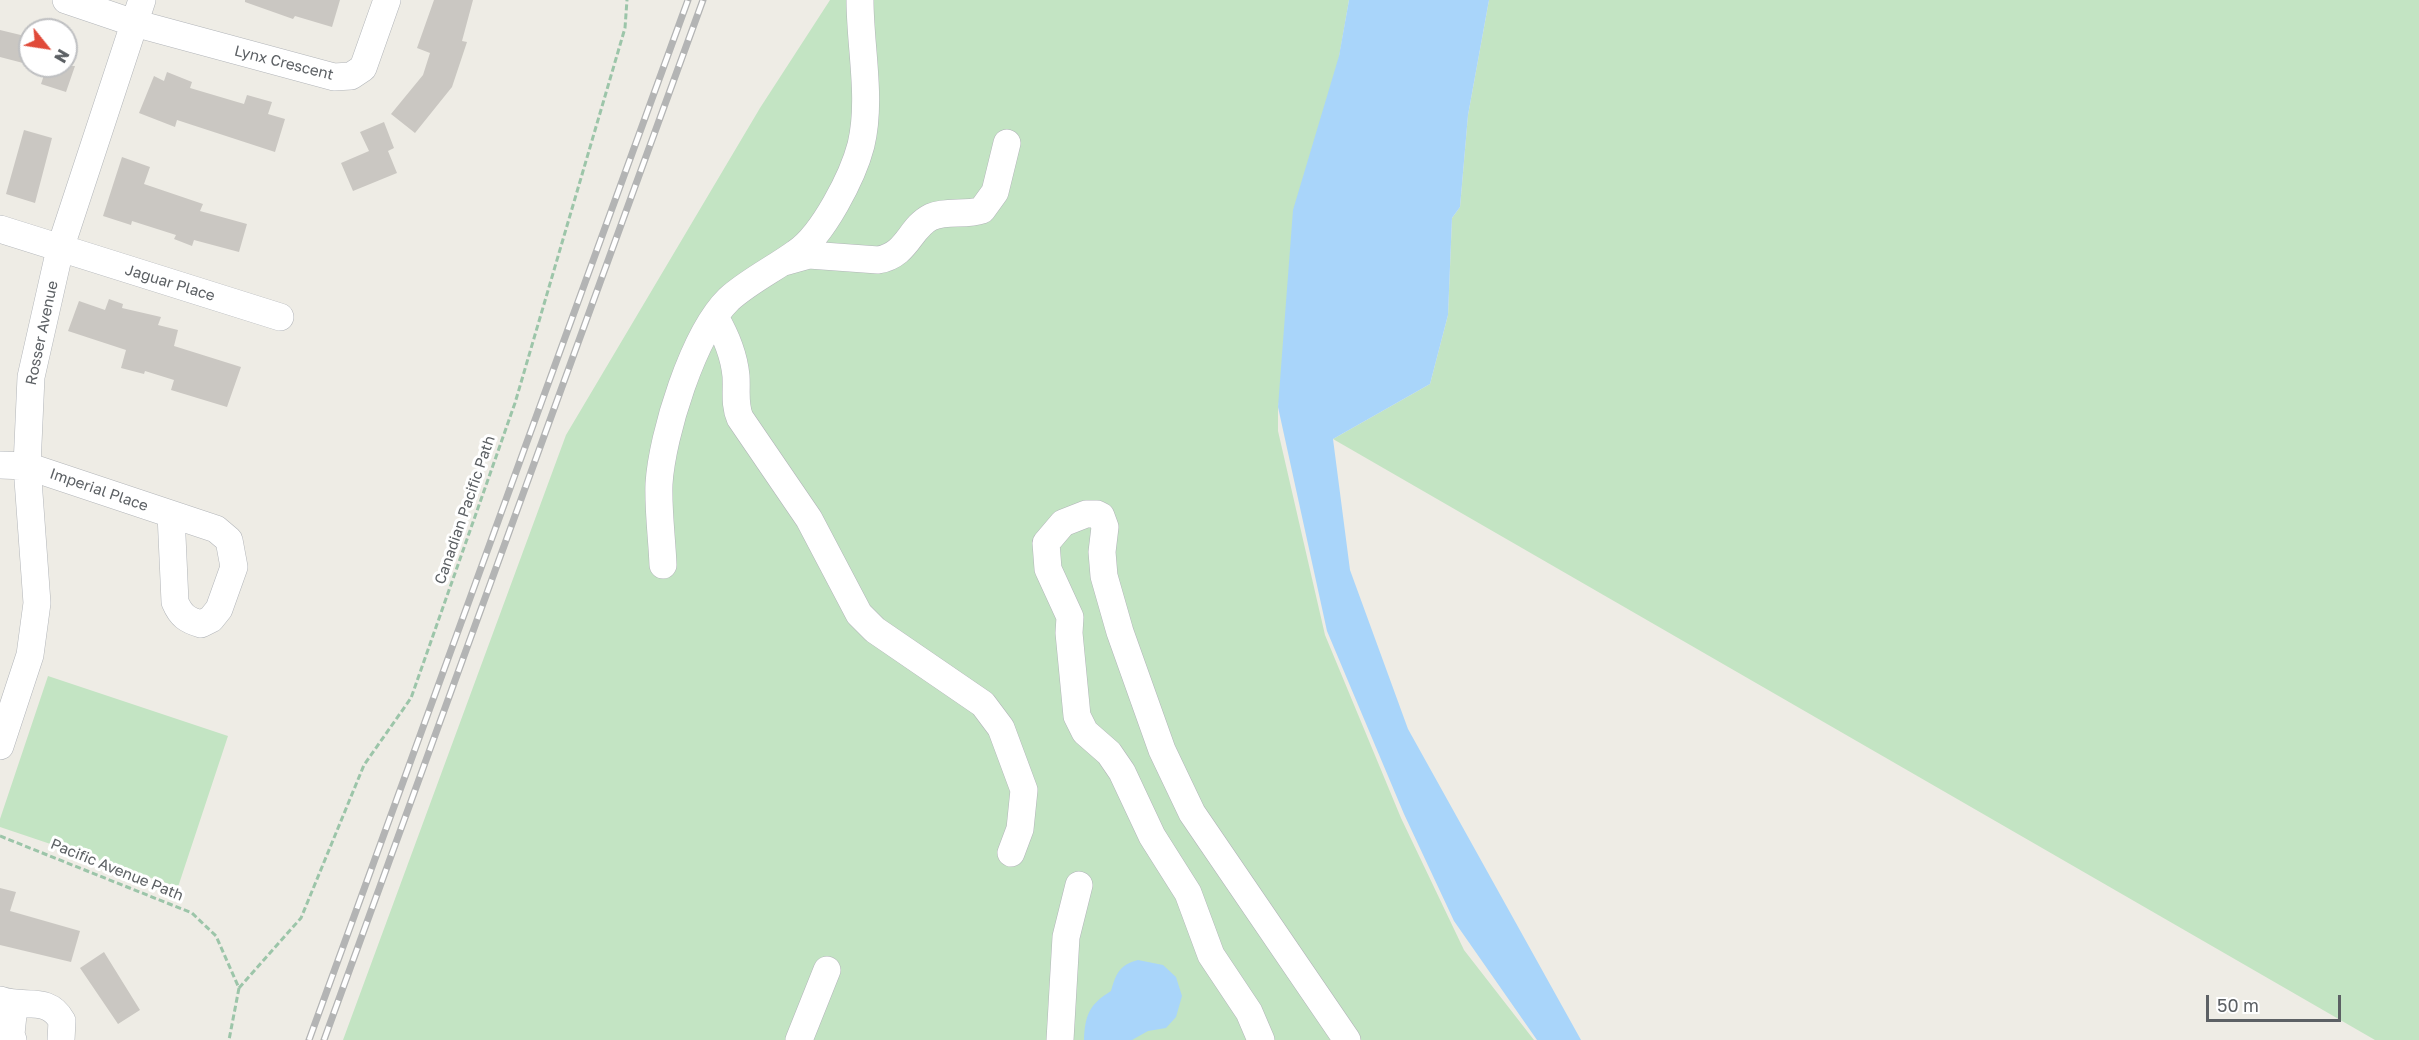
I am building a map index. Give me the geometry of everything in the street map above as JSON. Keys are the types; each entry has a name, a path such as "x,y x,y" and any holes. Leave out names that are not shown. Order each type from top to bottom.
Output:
{"street":[{"name":"Lynx Crescent","path":"66,0 138,12 334,77 351,76 363,68 387,0"},
{"path":"663,565 659,486 662,459 696,348 715,317 743,286 798,252 822,224 841,192 861,145 864,119 860,0"},
{"name":"Rosser Avenue","path":"2,733 30,656 36,603 27,465 31,377 60,249 138,12"},
{"path":"777,265 809,255 878,260 888,258 904,248 929,218 949,212 982,210 995,192 1007,143"},
{"name":"Jaguar Place","path":"0,229 280,317"},
{"path":"715,317 730,349 736,377 736,409 740,418 809,519 859,615 874,630 983,704 1001,728 1024,790 1024,809 1020,830 1011,853"},
{"name":"Imperial Place","path":"0,465 27,465 171,514"},
{"path":"1261,1040 1249,1012 1211,956 1188,893 1152,836 1122,772 1109,753 1085,732 1077,716 1069,633 1070,616 1048,569 1046,551 1046,543 1054,531 1075,517 1097,514 1104,521 1106,532 1102,552 1109,599 1140,692 1177,784 1198,822 1347,1040"},
{"path":"1060,1040 1066,937 1079,885"},
{"path":"799,1040 827,970"},
{"path":"13,1040 7,1003 43,1004 51,1008 62,1021 61,1040"}],"path":[{"name":"Canadian Pacific Path","path":"239,988 301,918 364,765 411,698 515,403 625,28 627,0"},
{"name":"Pacific Avenue Path","path":"0,836 192,914 216,936 239,988"},
{"path":"228,1040 239,988"}],"green space":[{"path":"830,0 1349,0 1278,407 1278,431 1325,635 1401,818 1464,950 1534,1040 343,1040 566,435 760,108"},
{"path":"1489,0 2419,0 2419,1040 2375,1040 1333,439 1430,384 1448,315 1452,218 1460,207 1468,115"},
{"path":"48,676 228,736 178,887 0,827 0,819"}],"water":[{"path":"1349,0 1489,0 1468,115 1460,207 1452,218 1448,315 1430,384 1333,439 1350,570 1408,729 1581,1040 1537,1040 1454,921 1404,814 1327,631 1278,407 1293,210 1339,56"},
{"path":"1138,960 1163,965 1176,977 1182,996 1176,1017 1166,1028 1148,1031 1132,1040 1084,1040 1087,1016 1093,1005 1111,991 1122,968"}],"building":[{"path":"245,0 340,0 332,27 295,16 293,19 245,2"},
{"path":"434,0 473,0 462,41 467,42 452,87 415,133 391,114 423,75 430,53 417,48"},
{"path":"0,30 18,34 18,62 0,57"},
{"path":"167,72 192,82 190,88 244,104 247,95 272,102 268,114 285,119 275,152 177,120 175,127 139,113 154,76 164,81"},
{"path":"43,78 71,78 66,92 41,84"},
{"path":"384,122 394,148 388,151 397,173 353,191 341,163 369,151 360,132"},
{"path":"24,130 52,138 35,203 6,194"},
{"path":"122,157 150,167 144,184 203,204 200,211 247,224 239,252 194,240 192,246 174,239 176,235 132,221 131,225 103,216"},
{"path":"109,299 123,304 122,308 161,317 158,325 178,330 174,346 241,367 227,407 171,390 174,380 145,371 144,374 121,368 126,350 68,331 79,301 105,310"},
{"path":"0,888 16,892 10,911 80,931 71,962 0,945"},
{"path":"104,952 140,1010 118,1024 80,968"}],"railway":[{"path":"309,1040 688,0"},
{"path":"324,1040 703,0"}]}
